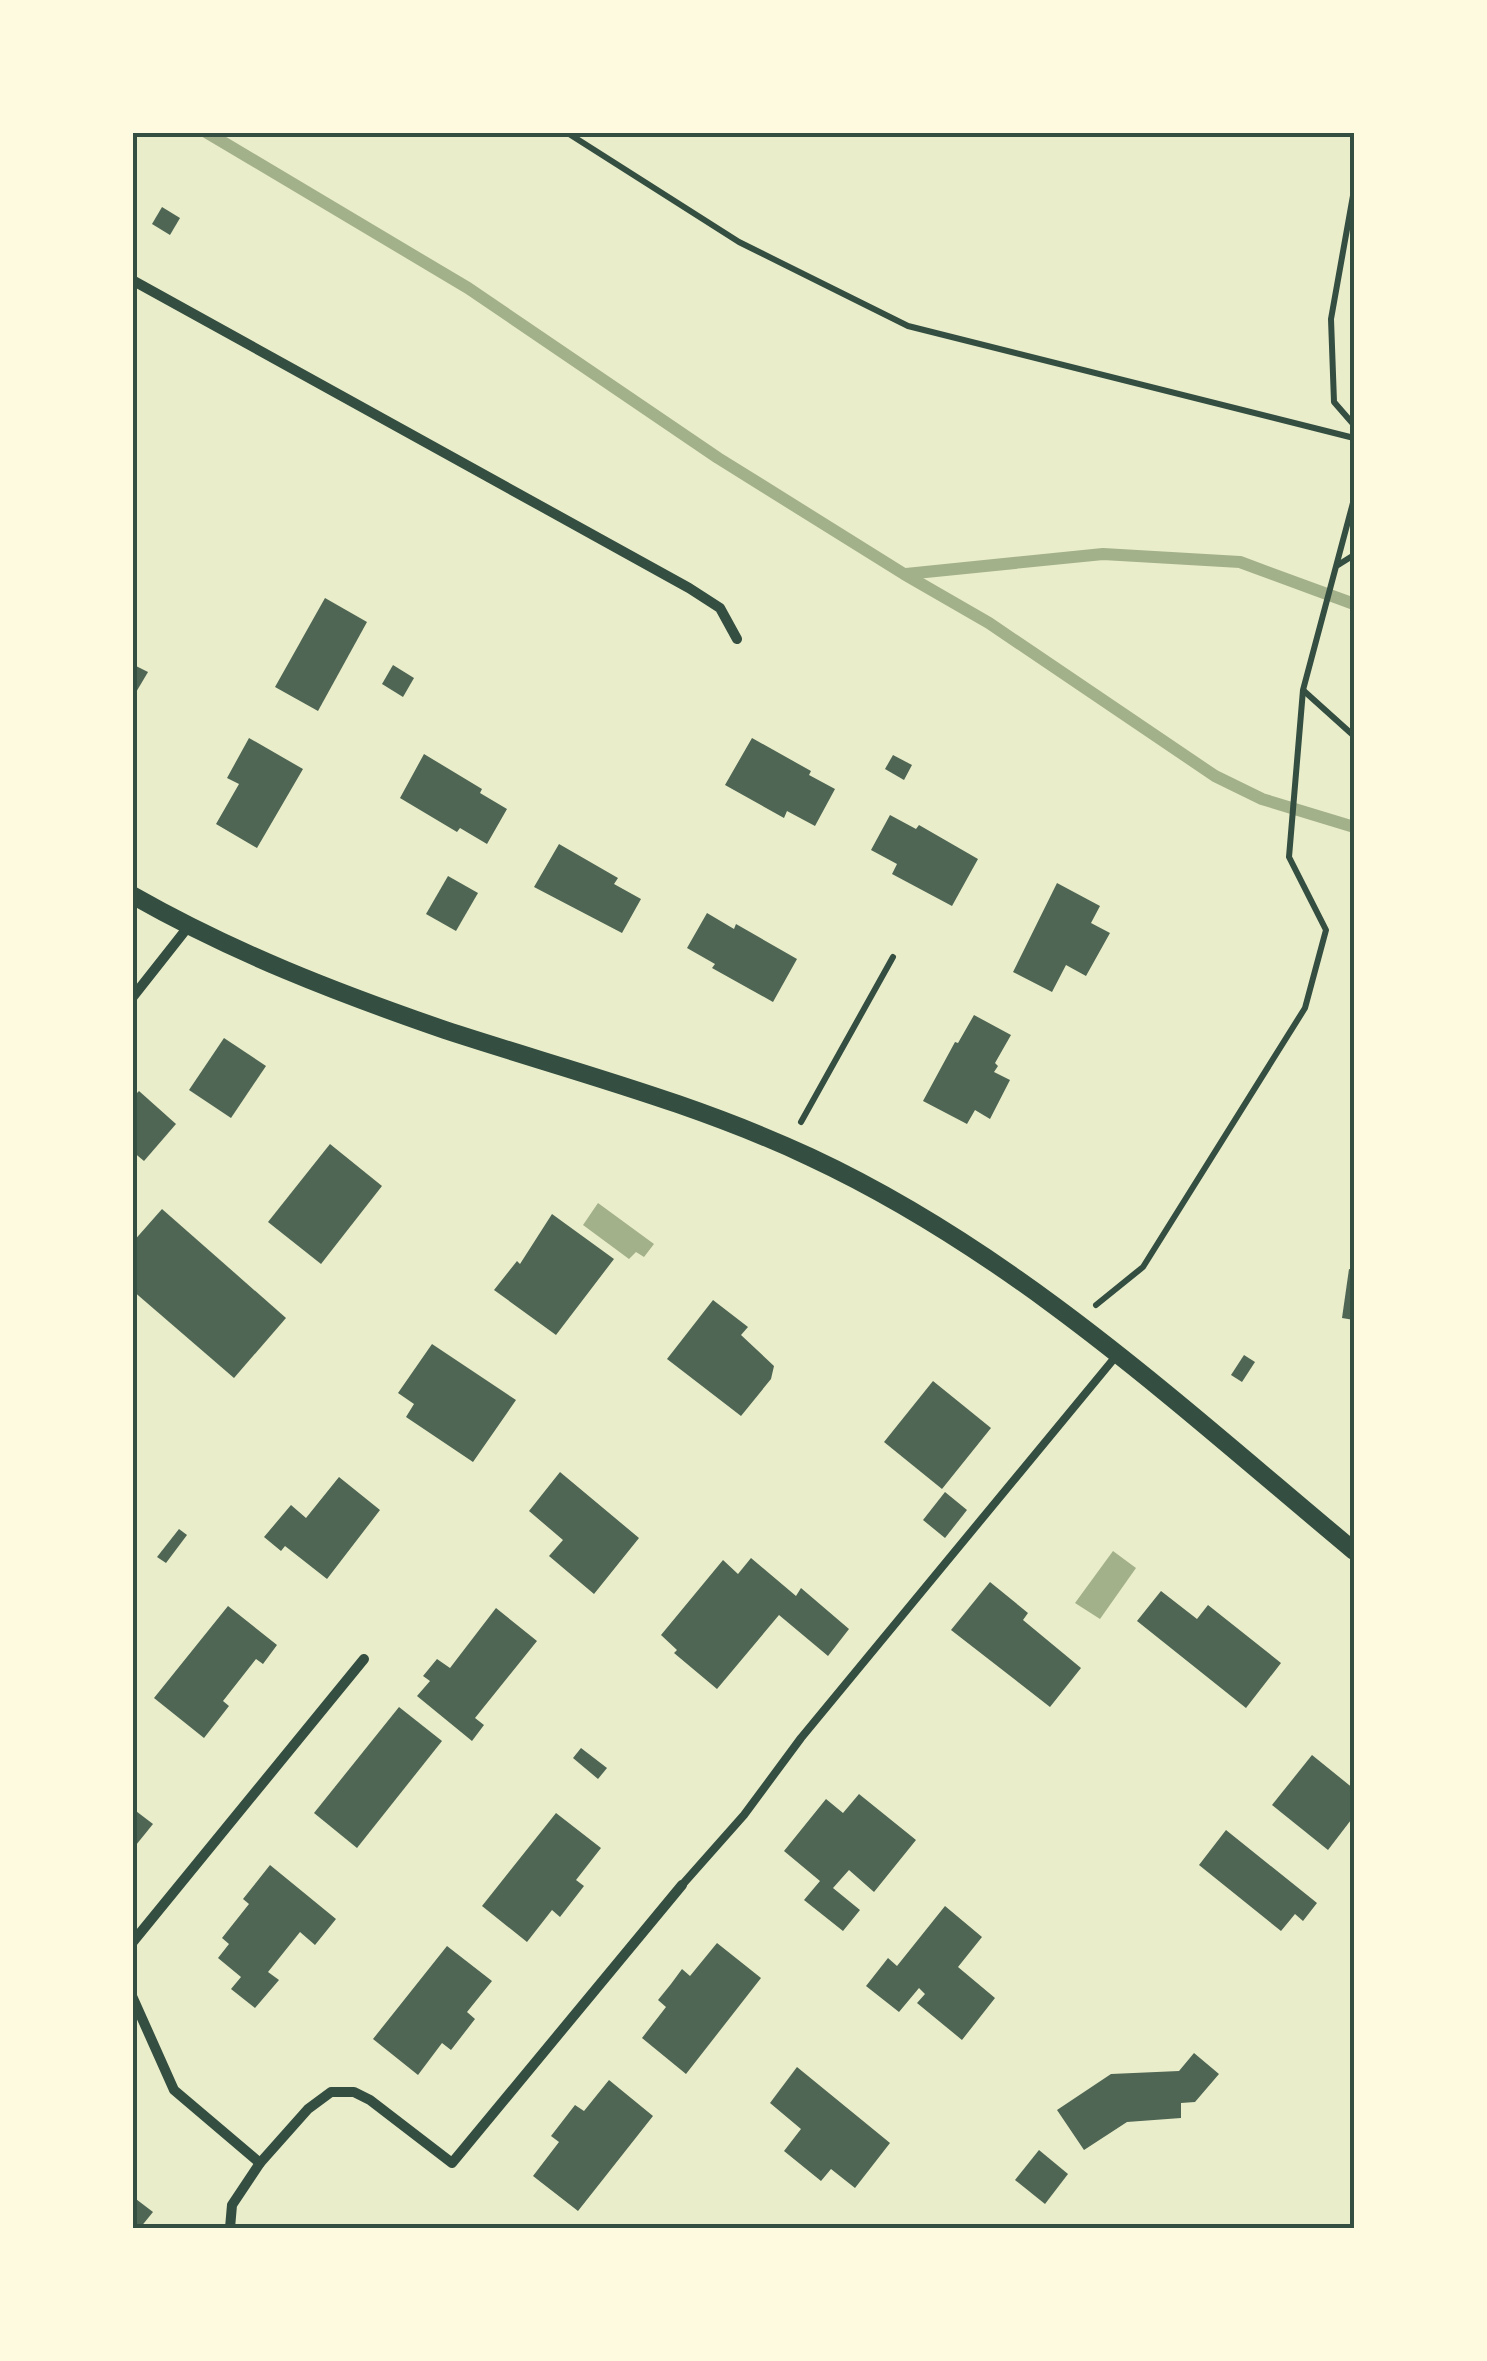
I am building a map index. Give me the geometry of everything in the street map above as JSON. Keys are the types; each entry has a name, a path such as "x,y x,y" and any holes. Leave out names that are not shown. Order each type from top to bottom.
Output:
{"street":[{"path":"132,280 690,588 720,608 737,640"},
{"path":"132,895 234,950 316,984 659,1098 787,1147 928,1218 1019,1278 1119,1352 1354,1550"},
{"path":"132,998 188,927"},
{"path":"132,1943 364,1658"},
{"path":"230,2228 232,2205 260,2163 308,2109 331,2092 343,2091 370,2100 452,2164 682,1886"},
{"path":"132,1996 174,2090 260,2163"}],"lane":[{"path":"682,1886 744,1815 801,1738 1119,1352"}],"path":[{"path":"566,132 739,242 908,326 1354,438"},
{"path":"1354,190 1331,319 1334,402 1354,425"},
{"path":"1076,1322 1143,1267 1305,1008 1326,930 1289,857 1303,690 1354,499"},
{"path":"1336,566 1354,555"},
{"path":"1303,690 1354,736"},
{"path":"787,1147 893,957"}],"shaded area":[{"path":"598,1203 654,1244 644,1257 636,1252 629,1259 583,1225"},
{"path":"1113,1551 1136,1568 1100,1619 1075,1603"}],"building":[{"path":"162,207 180,218 170,235 152,224"},
{"path":"325,598 367,622 318,711 275,687"},
{"path":"132,664 148,672 132,699"},
{"path":"393,665 414,678 403,697 382,684"},
{"path":"249,738 303,769 257,848 216,824 239,784 227,778"},
{"path":"752,738 835,789 815,826 787,811 784,818 725,785"},
{"path":"424,754 507,809 487,844 460,828 457,832 400,798"},
{"path":"893,755 912,765 904,780 885,769"},
{"path":"890,815 916,829 919,825 978,859 952,906 892,874 897,864 871,850"},
{"path":"559,844 618,878 614,884 641,899 622,933 534,887"},
{"path":"448,876 478,893 456,931 426,914"},
{"path":"1057,883 1100,906 1091,923 1110,933 1086,976 1066,965 1052,992 1013,972"},
{"path":"707,913 734,929 736,924 797,959 773,1002 712,968 715,964 687,948"},
{"path":"974,1015 1011,1035 994,1072 1010,1080 990,1119 975,1110 967,1124 923,1101"},
{"path":"224,1038 266,1066 231,1118 189,1090"},
{"path":"139,1091 176,1124 144,1161 132,1151 132,1098"},
{"path":"330,1144 382,1186 321,1264 268,1222"},
{"path":"162,1209 286,1318 234,1378 132,1290 132,1243"},
{"path":"552,1214 614,1259 556,1335 494,1290 517,1261 520,1264"},
{"path":"1349,1269 1354,1270 1354,1320 1342,1318"},
{"path":"713,1300 748,1327 741,1335 774,1366 771,1379 741,1416 667,1359"},
{"path":"432,1344 516,1400 473,1462 406,1417 414,1404 398,1393"},
{"path":"1244,1355 1255,1362 1242,1382 1231,1375"},
{"path":"933,1381 991,1428 942,1489 884,1442"},
{"path":"560,1472 639,1538 594,1594 549,1556 563,1540 529,1511"},
{"path":"339,1477 380,1510 327,1579 285,1546 281,1551 264,1537 291,1505 306,1518"},
{"path":"945,1492 967,1510 945,1538 923,1520"},
{"path":"179,1529 187,1535 166,1563 157,1557"},
{"path":"751,1558 796,1596 801,1588 849,1629 828,1656 779,1615 717,1689 674,1653 677,1650 661,1635 723,1560 738,1574"},
{"path":"990,1582 1028,1613 1023,1620 1081,1668 1050,1707 951,1630"},
{"path":"1161,1591 1197,1619 1208,1605 1281,1663 1246,1708 1137,1621"},
{"path":"228,1606 277,1645 263,1664 256,1659 223,1701 229,1706 204,1738 154,1698"},
{"path":"496,1608 537,1641 475,1718 484,1725 472,1741 417,1696 430,1681 423,1676 437,1659 450,1668"},
{"path":"399,1707 442,1741 357,1848 314,1813"},
{"path":"581,1748 607,1768 598,1779 573,1758"},
{"path":"1312,1755 1354,1789 1354,1816 1328,1850 1272,1805"},
{"path":"859,1794 916,1840 874,1892 849,1870 833,1888 860,1910 843,1931 804,1900 820,1881 784,1851 826,1799 843,1813"},
{"path":"132,1808 153,1824 132,1850"},
{"path":"556,1813 601,1848 576,1880 584,1886 560,1917 552,1910 527,1942 482,1906"},
{"path":"1226,1830 1317,1903 1303,1921 1295,1914 1281,1931 1199,1865"},
{"path":"270,1865 336,1919 315,1945 300,1932 268,1972 279,1980 255,2008 231,1989 241,1977 218,1958 229,1944 222,1938 249,1904 243,1899"},
{"path":"945,1906 982,1937 958,1967 995,1998 962,2040 917,2003 925,1994 919,1988 899,2012 866,1986 888,1958 897,1966"},
{"path":"717,1943 761,1978 686,2074 642,2038 666,2007 658,2000 682,1969 690,1976"},
{"path":"447,1946 492,1981 467,2012 475,2019 451,2050 442,2043 418,2075 373,2039"},
{"path":"1194,2053 1219,2074 1195,2102 1181,2103 1181,2118 1127,2122 1084,2150 1057,2110 1111,2074 1179,2071"},
{"path":"797,2067 890,2143 855,2188 831,2169 821,2181 784,2151 801,2129 770,2103"},
{"path":"609,2080 653,2116 578,2211 533,2176 559,2142 551,2136 575,2105 584,2111"},
{"path":"1039,2150 1068,2174 1045,2204 1015,2180"},
{"path":"132,2196 153,2212 140,2228 132,2228"}],"waterway":[{"path":"206,132 468,288 718,458 989,623 1215,776 1262,799 1354,827"},
{"path":"906,574 1103,554 1240,562 1354,604"}]}
